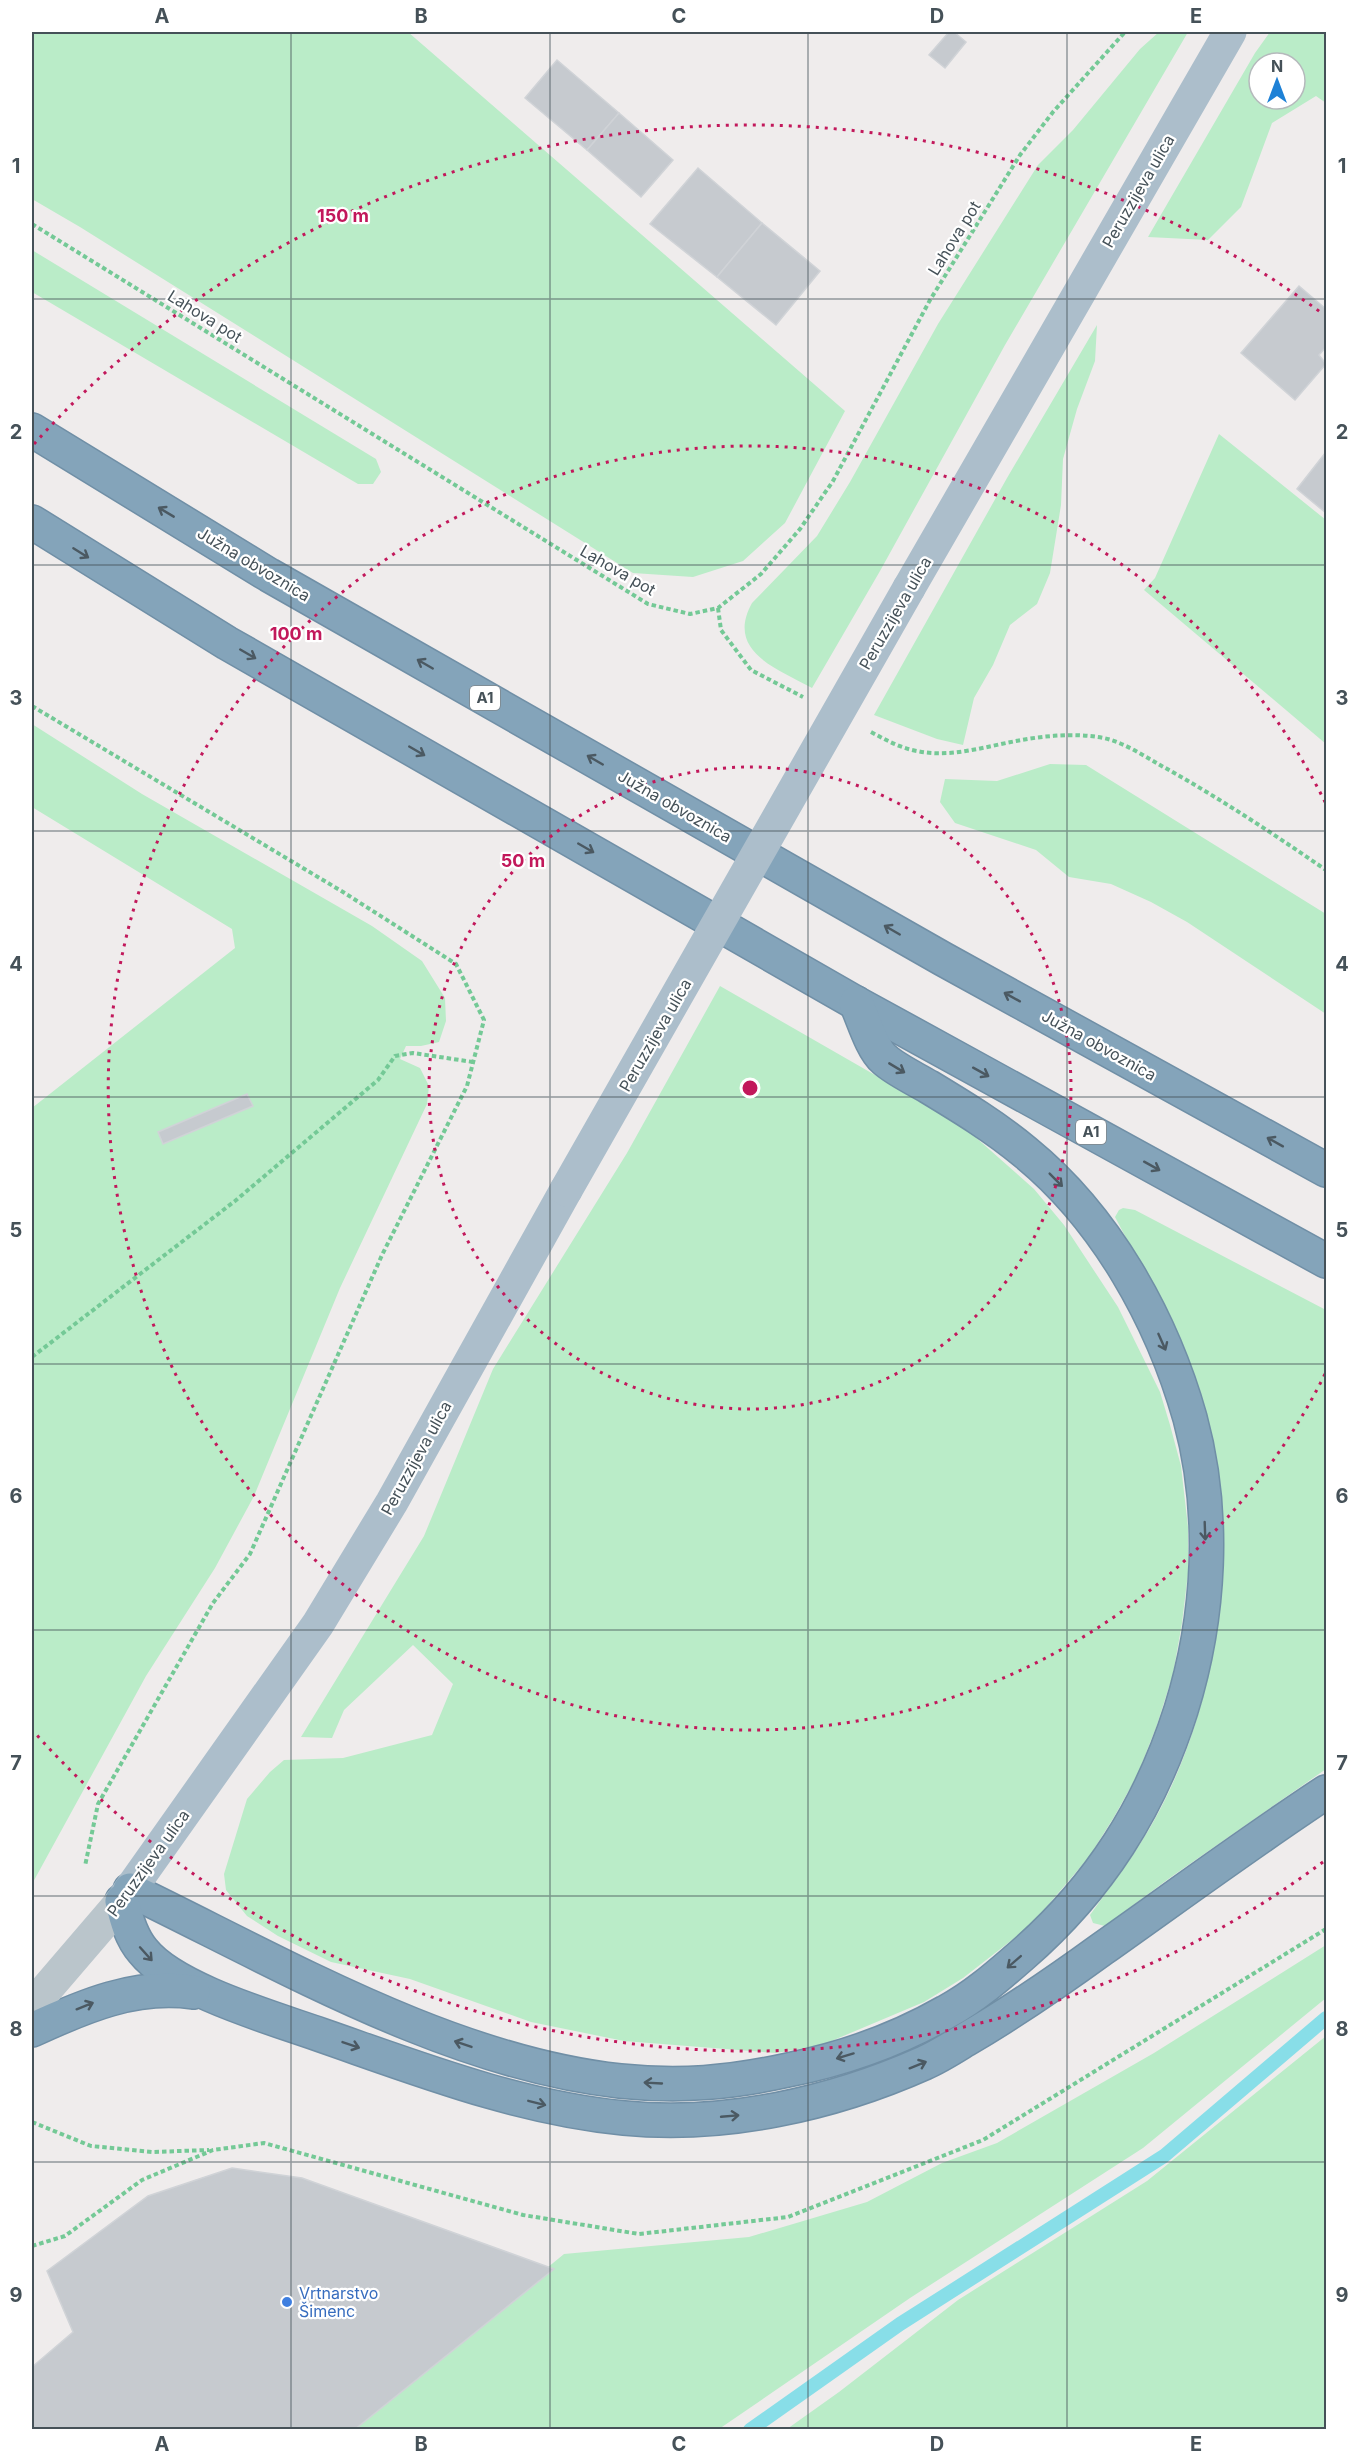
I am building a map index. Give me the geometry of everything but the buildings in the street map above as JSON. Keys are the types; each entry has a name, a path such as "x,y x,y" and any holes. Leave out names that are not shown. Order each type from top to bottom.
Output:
{"highway":[{"name":"Južna obvoznica","path":"32,430 280,581 943,958 1326,1170"},
{"name":"A1","path":"32,522 227,643 856,1003 1326,1261"},
{"path":"856,1003 880,1057 979,1118 1026,1153 1057,1181 1087,1215 1114,1252 1140,1298 1162,1342 1190,1419 1199,1464 1205,1519 1206,1591 1199,1643 1178,1720 1144,1803 1119,1845 1090,1885 1058,1924 989,1984 948,2011 862,2050 818,2064 738,2081 680,2085 621,2081 566,2073 463,2044 318,1983 126,1896 128,1926 142,1951 165,1973 210,1994 461,2083 546,2105 624,2118 680,2120 739,2115 792,2107 861,2087 925,2063 1043,1992 1260,1836 1326,1792"},
{"path":"32,2030 101,2000 144,1991 177,1990 210,1994"}],"main road":[{"name":"Peruzzijeva ulica","path":"126,1896 318,1624 392,1502 566,1190 909,588 1230,32"}],"street":[{"name":"Peruzzijeva ulica","path":"32,2006 126,1896"}],"path":[{"name":"Lahova pot","path":"32,224 648,604 690,614 718,608 761,574 800,529 833,481 930,300 1020,155 1053,112 1125,32"},
{"path":"718,608 721,630 751,670 809,700"},
{"path":"32,706 343,891 456,964 484,1020 467,1086 382,1255 250,1554 213,1603 98,1804 85,1866"},
{"path":"867,730 896,745 918,752 942,753 979,750 1018,740 1062,735 1099,737 1128,747 1206,790 1326,870"},
{"path":"32,1357 236,1201 378,1080 395,1056 413,1053 473,1062"},
{"path":"32,2122 91,2146 152,2152 213,2150"}],"green space":[{"path":"32,32 408,32 845,411 785,523 743,561 693,577 633,573 32,199"},
{"path":"1159,32 1188,32 1005,345 880,571 812,688 784,674 759,657 750,646 745,634 745,620 752,603 817,536 850,482 938,324 1038,165 1073,130 1140,49"},
{"path":"1270,32 1326,32 1326,103 1316,96 1307,102 1307,51 1256,51"},
{"path":"1247,67 1247,111 1292,111 1272,123 1241,207 1208,240 1148,237"},
{"path":"32,250 376,459 381,472 373,484 358,484 32,292"},
{"path":"1097,325 1095,361 1077,409 1063,459 1061,505 1050,573 1037,604 1010,625 993,665 974,698 963,745 937,739 874,715 1007,478"},
{"path":"1219,434 1326,520 1326,744 1144,590 1155,578"},
{"path":"32,724 142,794 372,926 422,961 445,998 446,1021 439,1042 421,1046 406,1046 400,1059 420,1068 429,1086 427,1104 340,1288 254,1496 215,1568 146,1676 32,1884 32,1108 235,948 232,929 32,807"},
{"path":"1050,764 1086,765 1326,914 1326,1014 1187,922 1151,902 1111,884 1069,877 1036,850 955,823 940,802 945,779 997,781"},
{"path":"720,986 922,1102 973,1135 1034,1189 1064,1225 1118,1307 1160,1392 1181,1466 1188,1527 1188,1573 1173,1674 1157,1725 1137,1776 1089,1857 1031,1925 963,1978 924,2002 822,2045 776,2053 624,2041 531,2022 410,1979 331,1962 278,1936 247,1916 226,1890 224,1874 247,1799 270,1772 284,1760 343,1758 432,1735 453,1684 413,1645 344,1710 332,1738 301,1737 424,1536 493,1369 627,1153"},
{"path":"1123,1208 1135,1210 1326,1310 1326,1769 1105,1926 1093,1923 1090,1915 1133,1855 1156,1817 1188,1745 1200,1708 1216,1631 1221,1553 1216,1471 1210,1429 1181,1348 1115,1217"},
{"path":"1326,1945 1326,1998 1143,2148 910,2298 719,2429 350,2430 564,2254 749,2237 867,2202 942,2163 997,2143 1154,2053"},
{"path":"1326,2036 1326,2429 787,2429 958,2300 1147,2181"}],"waterway":[{"path":"750,2430 900,2324 1164,2156 1326,2018"}],"place":[{"name":"Vrtnarstvo Šimenc","path":"287,2302"}]}
